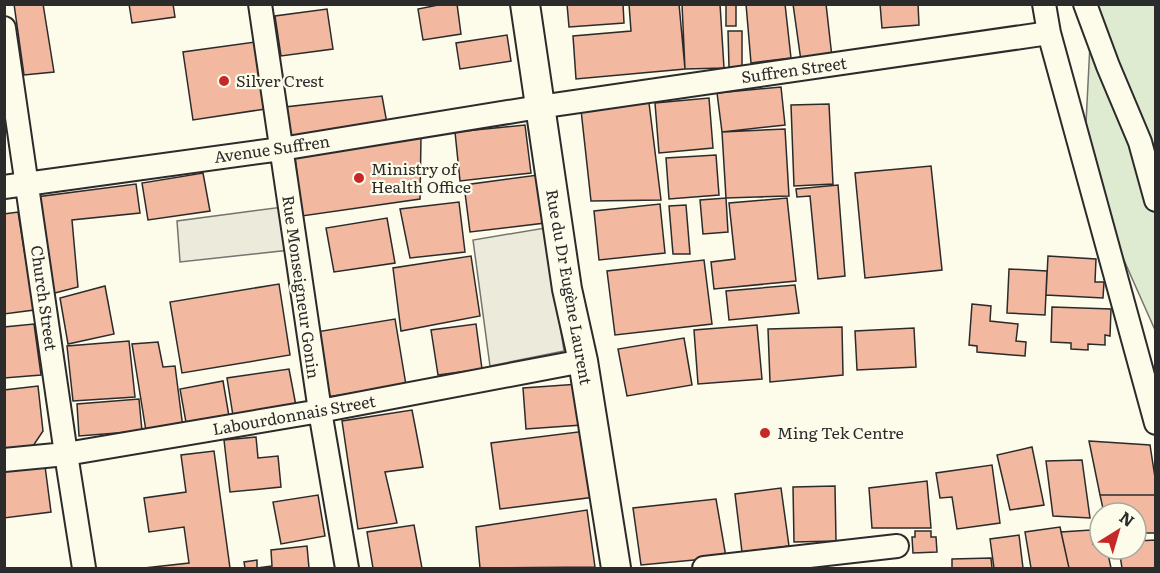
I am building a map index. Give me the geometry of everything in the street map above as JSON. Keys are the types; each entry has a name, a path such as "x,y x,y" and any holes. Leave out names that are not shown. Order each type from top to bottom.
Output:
{"street":[{"name":"Rue Monseigneur Gonin","path":"260,4 320,411 347,568"},
{"name":"Rue du Dr Eugène Laurent","path":"525,4 567,289 583,361 616,568"},
{"path":"1044,4 1048,33 1155,423"},
{"path":"1085,4 1140,142 1155,200"},
{"name":"Church Street","path":"4,28 84,568"},
{"name":"Suffren Street","path":"539,107 1048,33"},
{"name":"Avenue Suffren","path":"4,187 280,148 539,107"},
{"name":"Labourdonnais Street","path":"4,460 66,454 320,411 583,361"},
{"path":"704,568 897,546"}],"green space":[{"path":"1092,5 1155,5 1155,330 1115,240 1095,186 1086,123"}],"shaded area":[{"path":"283,207 290,250 180,262 177,221"},
{"path":"545,228 564,351 490,366 473,240"}],"building":[{"path":"14,4 43,4 54,72 24,75"},
{"path":"129,4 173,4 175,17 132,23"},
{"path":"457,4 461,34 423,40 418,9"},
{"path":"567,4 623,4 624,23 569,27"},
{"path":"629,4 679,4 685,69 576,79 573,36 631,31"},
{"path":"682,4 720,4 724,68 685,69"},
{"path":"726,4 736,4 736,26 726,26"},
{"path":"746,4 785,4 791,58 751,63"},
{"path":"793,4 826,4 832,57 801,61"},
{"path":"880,4 918,4 919,25 882,28"},
{"path":"327,9 333,49 281,56 275,16"},
{"path":"728,31 742,31 742,67 729,67"},
{"path":"507,35 511,61 460,69 456,43"},
{"name":"Silver Crest","path":"255,42 265,109 193,120 183,52"},
{"path":"781,87 785,125 722,132 717,93"},
{"path":"382,96 388,129 290,143 285,107"},
{"path":"709,98 713,148 659,153 655,103"},
{"path":"649,103 661,200 591,201 581,110"},
{"path":"829,104 833,184 794,186 791,105"},
{"path":"525,125 531,173 460,181 455,132"},
{"path":"785,129 789,196 726,198 722,132"},
{"name":"Ministry of Health Office","path":"421,137 420,199 302,216 295,157"},
{"path":"716,155 719,195 669,199 666,158"},
{"path":"931,166 942,270 865,278 855,173"},
{"path":"203,173 210,211 148,220 142,183"},
{"path":"538,175 545,223 470,232 464,185"},
{"path":"136,184 140,213 72,220 78,287 51,294 36,197"},
{"path":"838,185 845,276 818,279 810,196 797,197 796,189"},
{"path":"726,198 728,232 703,234 700,200"},
{"path":"787,198 796,281 714,289 711,262 735,259 729,203"},
{"path":"459,202 465,252 410,258 400,209"},
{"path":"660,204 665,253 599,260 594,211"},
{"path":"686,205 690,254 673,254 669,206"},
{"path":"18,212 34,310 4,314 4,214"},
{"path":"387,218 395,263 334,272 326,228"},
{"path":"471,256 480,316 401,331 393,268"},
{"path":"1048,256 1096,259 1095,282 1104,282 1103,298 1046,295"},
{"path":"704,260 712,324 615,335 607,271"},
{"path":"1009,269 1047,271 1045,315 1007,313"},
{"path":"279,284 290,355 182,373 170,302"},
{"path":"795,285 799,313 729,320 726,291"},
{"path":"105,286 114,334 68,344 60,298"},
{"path":"972,304 991,306 990,321 1018,324 1016,341 1026,342 1025,356 977,352 977,346 969,345"},
{"path":"1052,307 1111,309 1110,336 1105,335 1105,345 1088,344 1088,350 1071,349 1071,343 1051,342"},
{"path":"395,319 406,385 327,397 316,332"},
{"path":"34,324 41,375 4,378 4,327"},
{"path":"476,324 482,369 438,375 431,330"},
{"path":"757,325 762,379 698,384 694,330"},
{"path":"842,327 843,375 770,382 768,329"},
{"path":"914,328 916,367 857,370 855,331"},
{"path":"684,338 692,385 627,396 618,349"},
{"path":"129,341 135,397 73,401 67,346"},
{"path":"158,342 163,367 175,366 183,428 146,431 132,344"},
{"path":"289,369 297,411 234,422 227,378"},
{"path":"223,381 230,422 187,428 180,389"},
{"path":"579,384 582,425 526,429 523,388"},
{"path":"38,386 43,431 33,446 4,449 4,390"},
{"path":"139,399 142,431 79,436 77,404"},
{"path":"412,410 423,467 385,472 397,523 358,529 342,421"},
{"path":"586,431 595,497 500,509 491,443"},
{"path":"256,437 258,458 278,456 281,487 230,492 224,440"},
{"path":"1089,441 1150,445 1156,495 1100,495"},
{"path":"1032,447 1044,505 1010,510 997,455"},
{"path":"214,451 230,568 144,568 189,563 184,527 149,532 144,498 186,492 181,455"},
{"path":"1082,460 1088,518 1053,516 1046,461"},
{"path":"992,465 1000,523 957,529 952,497 940,498 936,473"},
{"path":"45,466 51,512 4,518 4,471"},
{"path":"927,481 931,528 872,528 869,488"},
{"path":"835,486 836,541 794,542 793,487"},
{"path":"781,488 789,546 742,552 735,494"},
{"path":"318,495 325,536 281,544 273,502"},
{"path":"1100,495 1156,495 1156,533 1148,533 1148,501 1101,501"},
{"path":"716,499 726,557 641,565 633,508"},
{"path":"587,510 595,567 480,568 476,527"},
{"path":"414,525 422,568 373,568 367,532"},
{"path":"1060,527 1069,568 1031,568 1025,532"},
{"path":"1088,530 1088,561 1110,561 1111,568 1069,568 1061,532"},
{"path":"915,531 931,531 931,537 936,537 937,552 913,553 912,537 915,537"},
{"path":"1019,535 1023,568 994,568 990,539"},
{"path":"1148,540 1156,540 1156,568 1122,568 1121,561 1148,561"},
{"path":"307,546 309,568 257,568 272,566 271,550"},
{"path":"991,558 992,568 952,568 952,559"},
{"path":"257,560 257,568 245,568 244,562"}],"place":[{"name":"Silver Crest","path":"224,81"},
{"name":"Ministry of Health Office","path":"359,178"},
{"name":"Ming Tek Centre","path":"765,433"}]}
